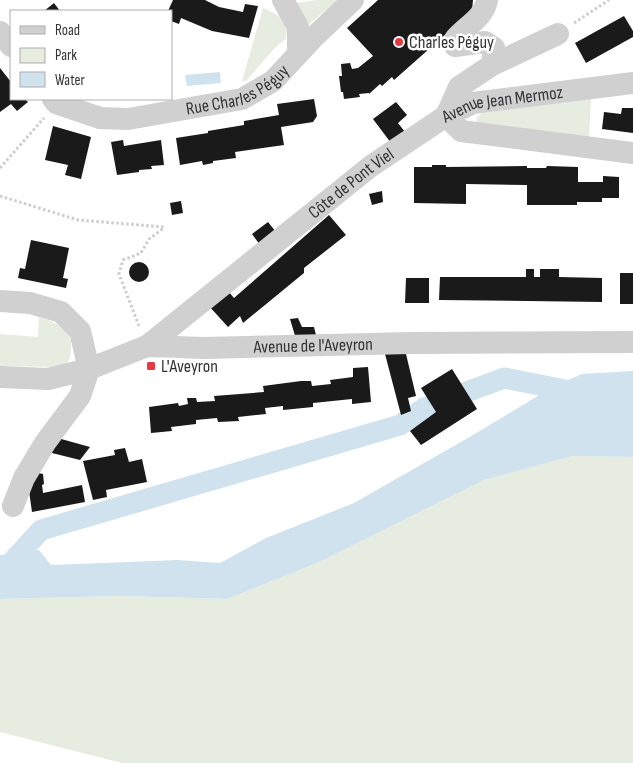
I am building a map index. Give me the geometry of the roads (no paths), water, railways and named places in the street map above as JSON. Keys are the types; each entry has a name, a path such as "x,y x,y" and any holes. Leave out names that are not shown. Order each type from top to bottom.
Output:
{"street":[{"name":"Rue Charles Péguy","path":"283,0 298,26 298,54"},
{"name":"Rue Charles Péguy","path":"55,101 100,118 128,120 242,99 273,81 352,0"},
{"path":"487,0 480,16 462,30 455,39 455,46 485,42 494,48 492,65"},
{"path":"0,32 10,45"},
{"path":"446,116 459,87 492,65 558,34"},
{"name":"Avenue Jean Mermoz","path":"633,83 472,103 446,116 461,131 633,153"},
{"name":"Côte de Pont Viel","path":"147,346 371,166 446,116"},
{"path":"0,301 30,303 61,312 80,331 89,369 80,396 45,443 24,478 13,506"},
{"name":"Avenue de l'Aveyron","path":"0,377 48,379 89,369 147,346 204,348 411,343 633,342"}],"water":[{"path":"220,72 221,83 187,86 185,75"},
{"path":"633,371 633,457 573,456 484,480 317,563 227,599 119,596 0,599 0,555 39,550 51,565 178,560 220,563 266,538 354,503 556,385 582,374"}],"waterway":[{"path":"0,575 41,530 400,425 424,408 504,378 580,393"}],"place":[{"name":"Charles Péguy","path":"399,42"},
{"name":"L'Aveyron","path":"151,366"}]}
